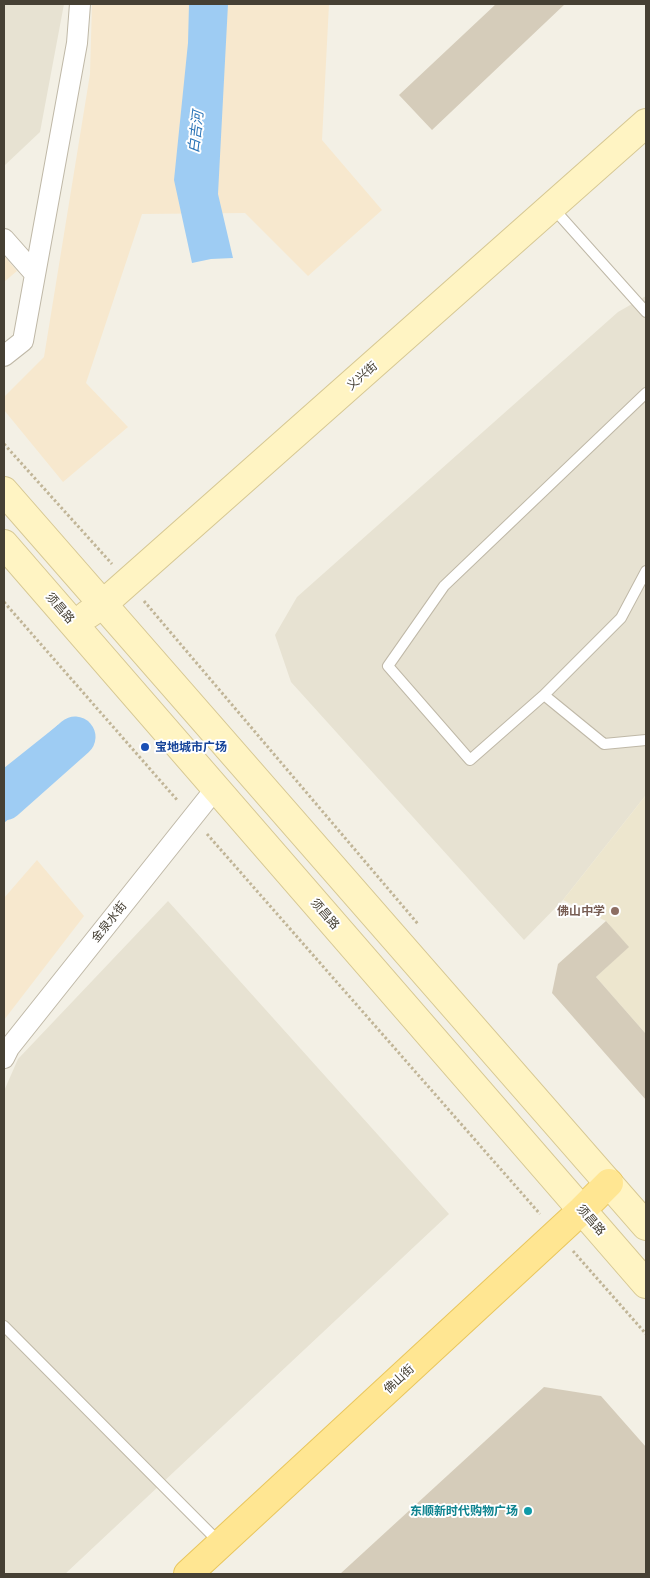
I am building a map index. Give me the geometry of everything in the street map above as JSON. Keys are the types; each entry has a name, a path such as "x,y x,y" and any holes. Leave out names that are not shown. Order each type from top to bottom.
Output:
{"main road":[{"name":"义兴街","path":"74,624 103,604 646,123"},
{"path":"4,490 646,1226"},
{"name":"须昌路","path":"4,544 646,1284"},
{"name":"佛山街","path":"188,1574 582,1210 608,1183"}],"street":[{"path":"4,356 23,341 77,43 80,4"},
{"path":"4,239 35,274"},
{"name":"金泉水街","path":"4,1058 9,1048 216,788"}],"lane":[{"path":"552,208 646,312"},
{"path":"646,393 444,586 388,666 470,760 544,695 622,618 646,571"},
{"path":"544,695 604,744 646,740"},
{"path":"4,1326 221,1544"}],"path":[{"path":"4,444 128,582 424,930"},
{"path":"4,602 646,1334"}],"shaded area":[{"path":"4,4 64,4 40,132 4,166"},
{"path":"92,4 329,4 322,140 382,210 308,276 245,213 142,214 86,383 128,427 63,482 4,410 4,397 44,357 90,74"},
{"path":"4,256 17,271 4,282"},
{"path":"646,296 646,795 563,900 524,940 291,682 275,635 297,597 618,312"},
{"name":"佛山中学","path":"646,795 646,1034 596,977 628,947 606,921 563,900"},
{"path":"37,860 84,916 4,1020 4,898"},
{"path":"168,901 449,1214 65,1574 4,1574 4,1091 18,1059"}],"water":[{"name":"白吉河","path":"189,4 228,4 218,194 233,258 211,259 192,263 174,180 188,43"},
{"path":"58,725 85,754 4,823 4,768"}],"building":[{"path":"496,4 565,4 432,130 399,95"},
{"path":"606,921 629,947 596,977 646,1034 646,1100 552,993 558,964"},
{"name":"东顺新时代购物广场","path":"544,1387 601,1396 646,1447 646,1574 340,1574"}],"waterway":[{"path":"4,800 75,737"}],"place":[{"name":"宝地城市广场","path":"145,747"},
{"name":"佛山中学","path":"615,911"},
{"name":"东顺新时代购物广场","path":"528,1511"}]}
